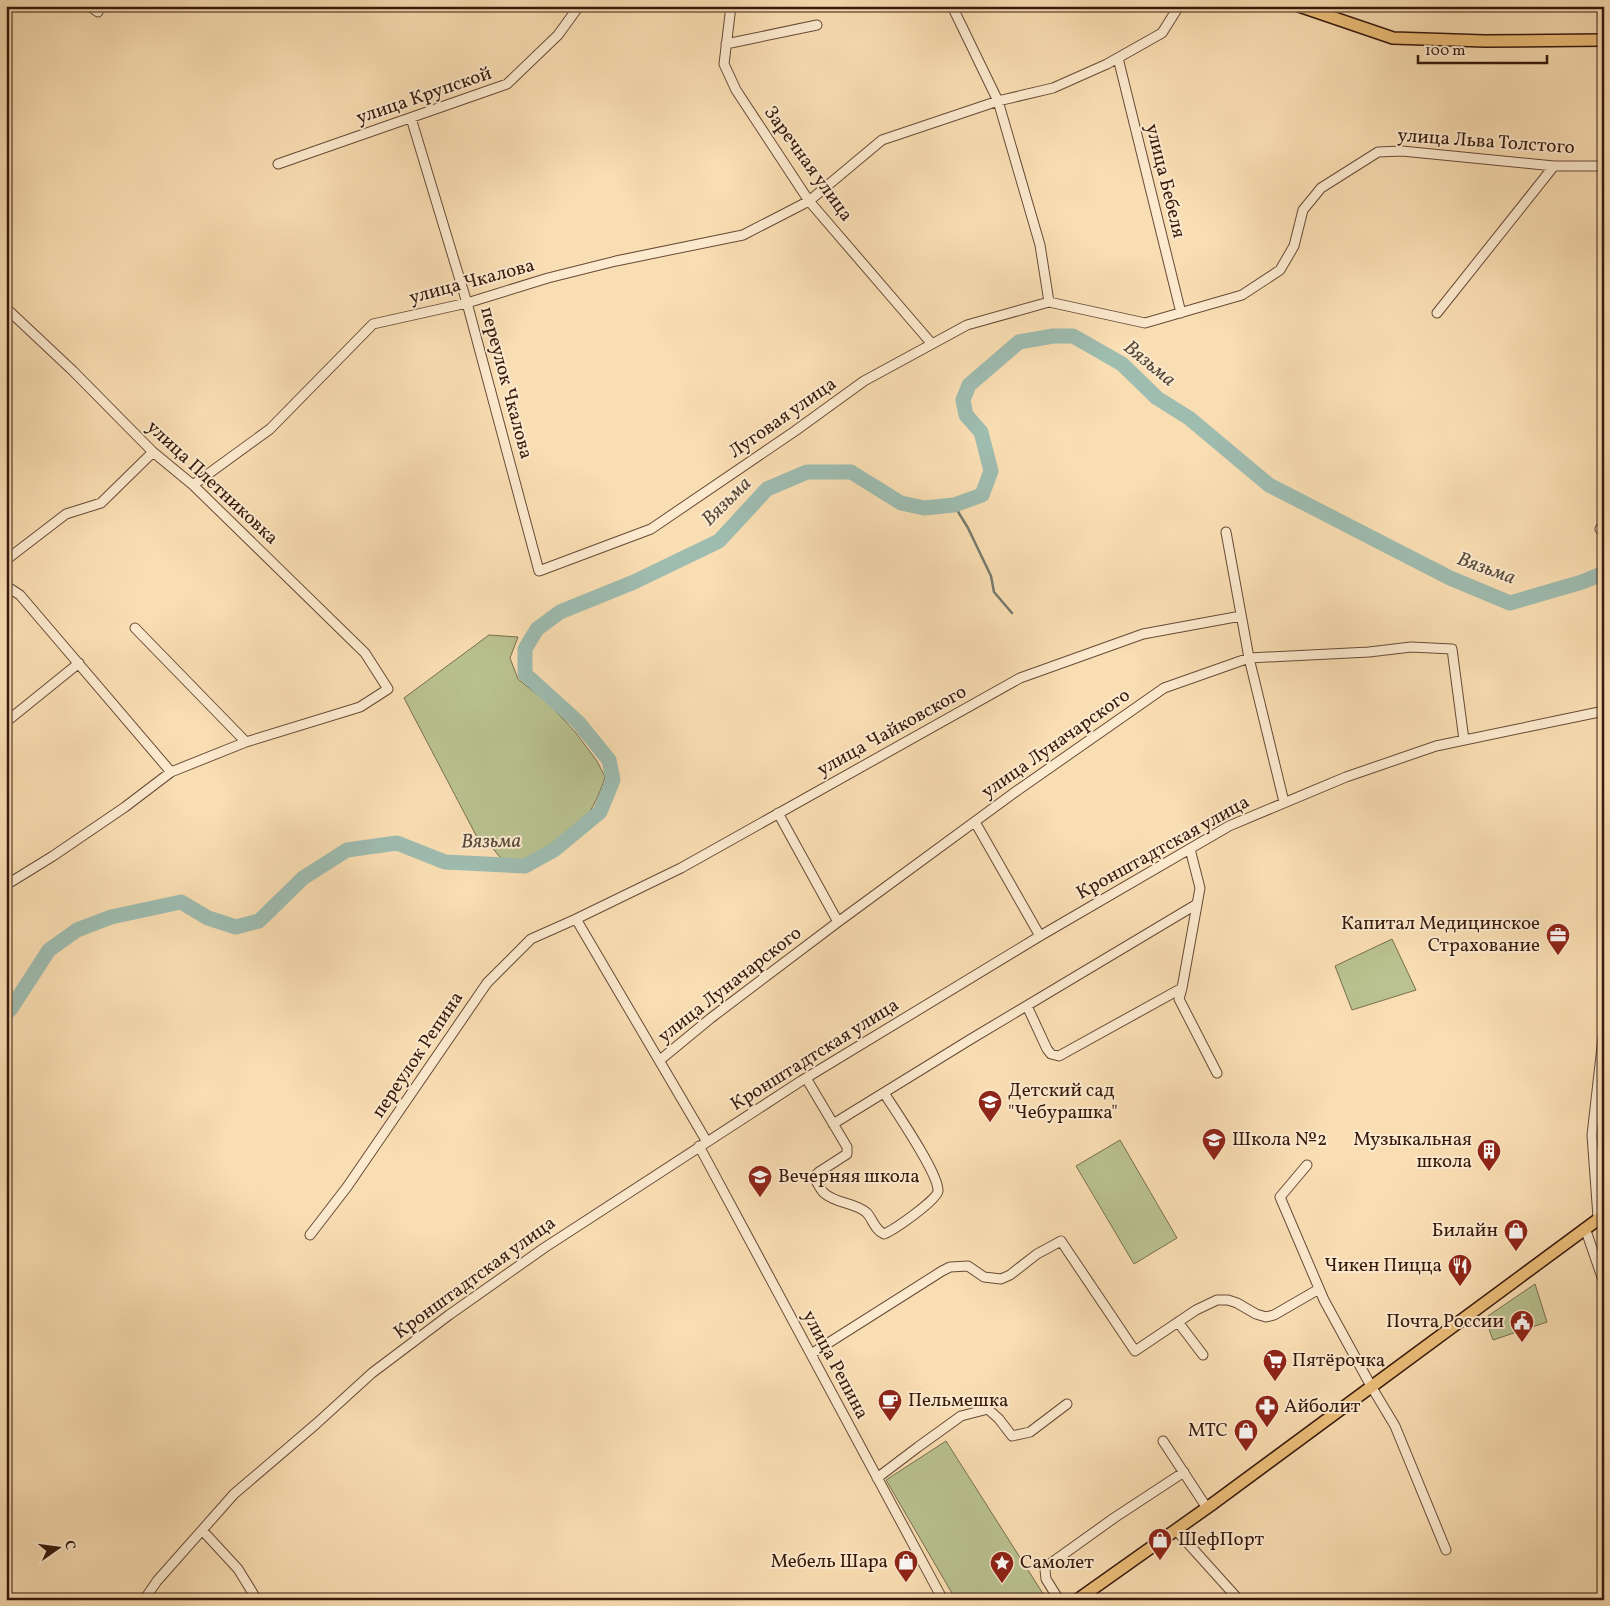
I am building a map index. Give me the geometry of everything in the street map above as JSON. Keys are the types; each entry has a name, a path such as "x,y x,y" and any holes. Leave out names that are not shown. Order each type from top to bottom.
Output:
{"main road":[{"path":"1304,7 1393,38 1485,41 1604,41"},
{"path":"1077,1600 1207,1508 1601,1216"}],"street":[{"path":"89,6 98,12"},
{"name":"улица Крупской","path":"278,164 507,84 558,35 579,6"},
{"name":"Заречная улица","path":"731,6 724,64 736,90 809,201 932,344"},
{"path":"952,6 998,102 1040,245 1049,302"},
{"path":"809,201 882,140 998,102 1053,88 1118,58 1162,33 1179,6"},
{"path":"1603,6 1604,41"},
{"path":"726,44 817,25"},
{"name":"улица Бебеля","path":"1118,58 1181,313"},
{"name":"переулок Чкалова","path":"411,118 467,303 539,571"},
{"name":"улица Льва Толстого","path":"1049,302 1145,323 1242,295 1280,270 1294,246 1303,210 1321,188 1378,152 1402,151 1554,166 1604,166"},
{"path":"1438,313 1554,166"},
{"name":"улица Чкалова","path":"193,485 270,429 373,324 467,303 548,278 616,261 743,235 809,201"},
{"name":"Луговая улица","path":"539,571 651,529 864,381 967,325 1049,302"},
{"name":"улица Плетниковка","path":"6,308 73,370 153,452 193,485 365,653 388,690 360,707 246,742"},
{"path":"6,560 66,514 100,504 153,452"},
{"path":"1226,532 1249,658 1284,802"},
{"path":"6,586 20,594 170,772"},
{"name":"улица Чайковского","path":"576,919 681,868 1020,678 1143,634 1241,616"},
{"path":"6,885 53,856 125,807 170,772 246,742 135,628"},
{"name":"улица Луначарского","path":"660,1060 711,1018 838,922 1164,688 1249,658 1369,652 1411,647 1452,649 1464,740"},
{"path":"6,722 79,663"},
{"name":"Кронштадтская улица","path":"144,1600 157,1581 234,1494 372,1373 449,1315 544,1248 806,1078 1040,936 1229,826 1346,777 1436,746 1604,711"},
{"path":"778,813 838,922"},
{"path":"975,822 1040,936"},
{"path":"1190,849 1200,888 1179,999 1217,1073"},
{"path":"833,1124 1197,904"},
{"name":"улица Репина","path":"576,919 660,1060 811,1354 943,1600"},
{"name":"переулок Репина","path":"310,1235 348,1187 487,984 531,939 576,919"},
{"path":"1027,1006 1047,1049 1051,1054 1059,1056 1182,988"},
{"path":"1601,1216 1592,1135 1600,1083 1604,1029"},
{"path":"806,1078 847,1147 847,1154 819,1172 815,1179 825,1194 859,1207 868,1214 880,1232 884,1234 934,1200 938,1190 920,1150 884,1093"},
{"path":"1307,1165 1280,1196 1319,1289 1371,1386 1395,1426 1446,1550"},
{"path":"1585,1228 1604,1283"},
{"path":"811,1354 942,1271 956,1266 968,1266 984,1277 1001,1279 1010,1275 1037,1254 1061,1241 1135,1351 1196,1310 1217,1300 1228,1300 1237,1303 1256,1314 1266,1317 1274,1315 1319,1289"},
{"path":"1178,1322 1203,1356"},
{"path":"877,1478 961,1416 988,1409 999,1419 1012,1436 1030,1432 1068,1404"},
{"path":"1163,1441 1207,1508"},
{"path":"1059,1600 1046,1579 1045,1570 1047,1566 1114,1518 1184,1472"},
{"path":"202,1530 238,1569 257,1600"},
{"path":"1176,1530 1239,1600"}],"green space":[{"path":"489,635 518,637 510,658 518,679 549,704 576,733 597,761 605,777 598,797 590,811 574,830 546,850 527,859 516,861 503,861 491,846 478,839 404,698"},
{"path":"1392,939 1416,990 1352,1010 1335,966"},
{"path":"1120,1140 1177,1238 1134,1264 1076,1166"},
{"path":"1535,1284 1547,1322 1493,1340 1485,1318"},
{"path":"946,1441 1047,1600 956,1600 886,1480"}],"waterway":[{"name":"Вязьма","path":"6,1014 49,950 77,930 111,917 181,902 208,918 236,927 259,921 303,878 347,850 397,843 445,862 525,866 554,850 600,812 613,780 609,760 578,722 525,674 525,649 537,629 560,612 634,582 719,541 767,489 807,472 851,472 901,503 924,508 954,505 982,495 991,471 981,432 966,415 963,400 969,385 1019,342 1053,336 1073,336 1122,364 1157,398 1189,418 1269,485 1450,578 1510,603 1582,582 1604,573"},
{"path":"954,505 968,528 991,576 994,592 1012,613"}],"place":[{"name":"Капитал Медицинское Страхование","path":"1558,956"},
{"name":"Детский сад \"Чебурашка\"","path":"990,1123"},
{"name":"Школа №2","path":"1214,1161"},
{"name":"Музыкальная школа","path":"1489,1172"},
{"name":"Вечерняя школа","path":"760,1198"},
{"name":"Билайн","path":"1516,1252"},
{"name":"Чикен Пицца","path":"1460,1287"},
{"name":"Почта России","path":"1522,1343"},
{"name":"Пятёрочка","path":"1275,1382"},
{"name":"Пельмешка","path":"890,1422"},
{"name":"Айболит","path":"1267,1428"},
{"name":"МТС","path":"1246,1452"},
{"name":"ШефПорт","path":"1160,1561"},
{"name":"Мебель Шара","path":"906,1583"},
{"name":"Самолет","path":"1002,1584"}]}
